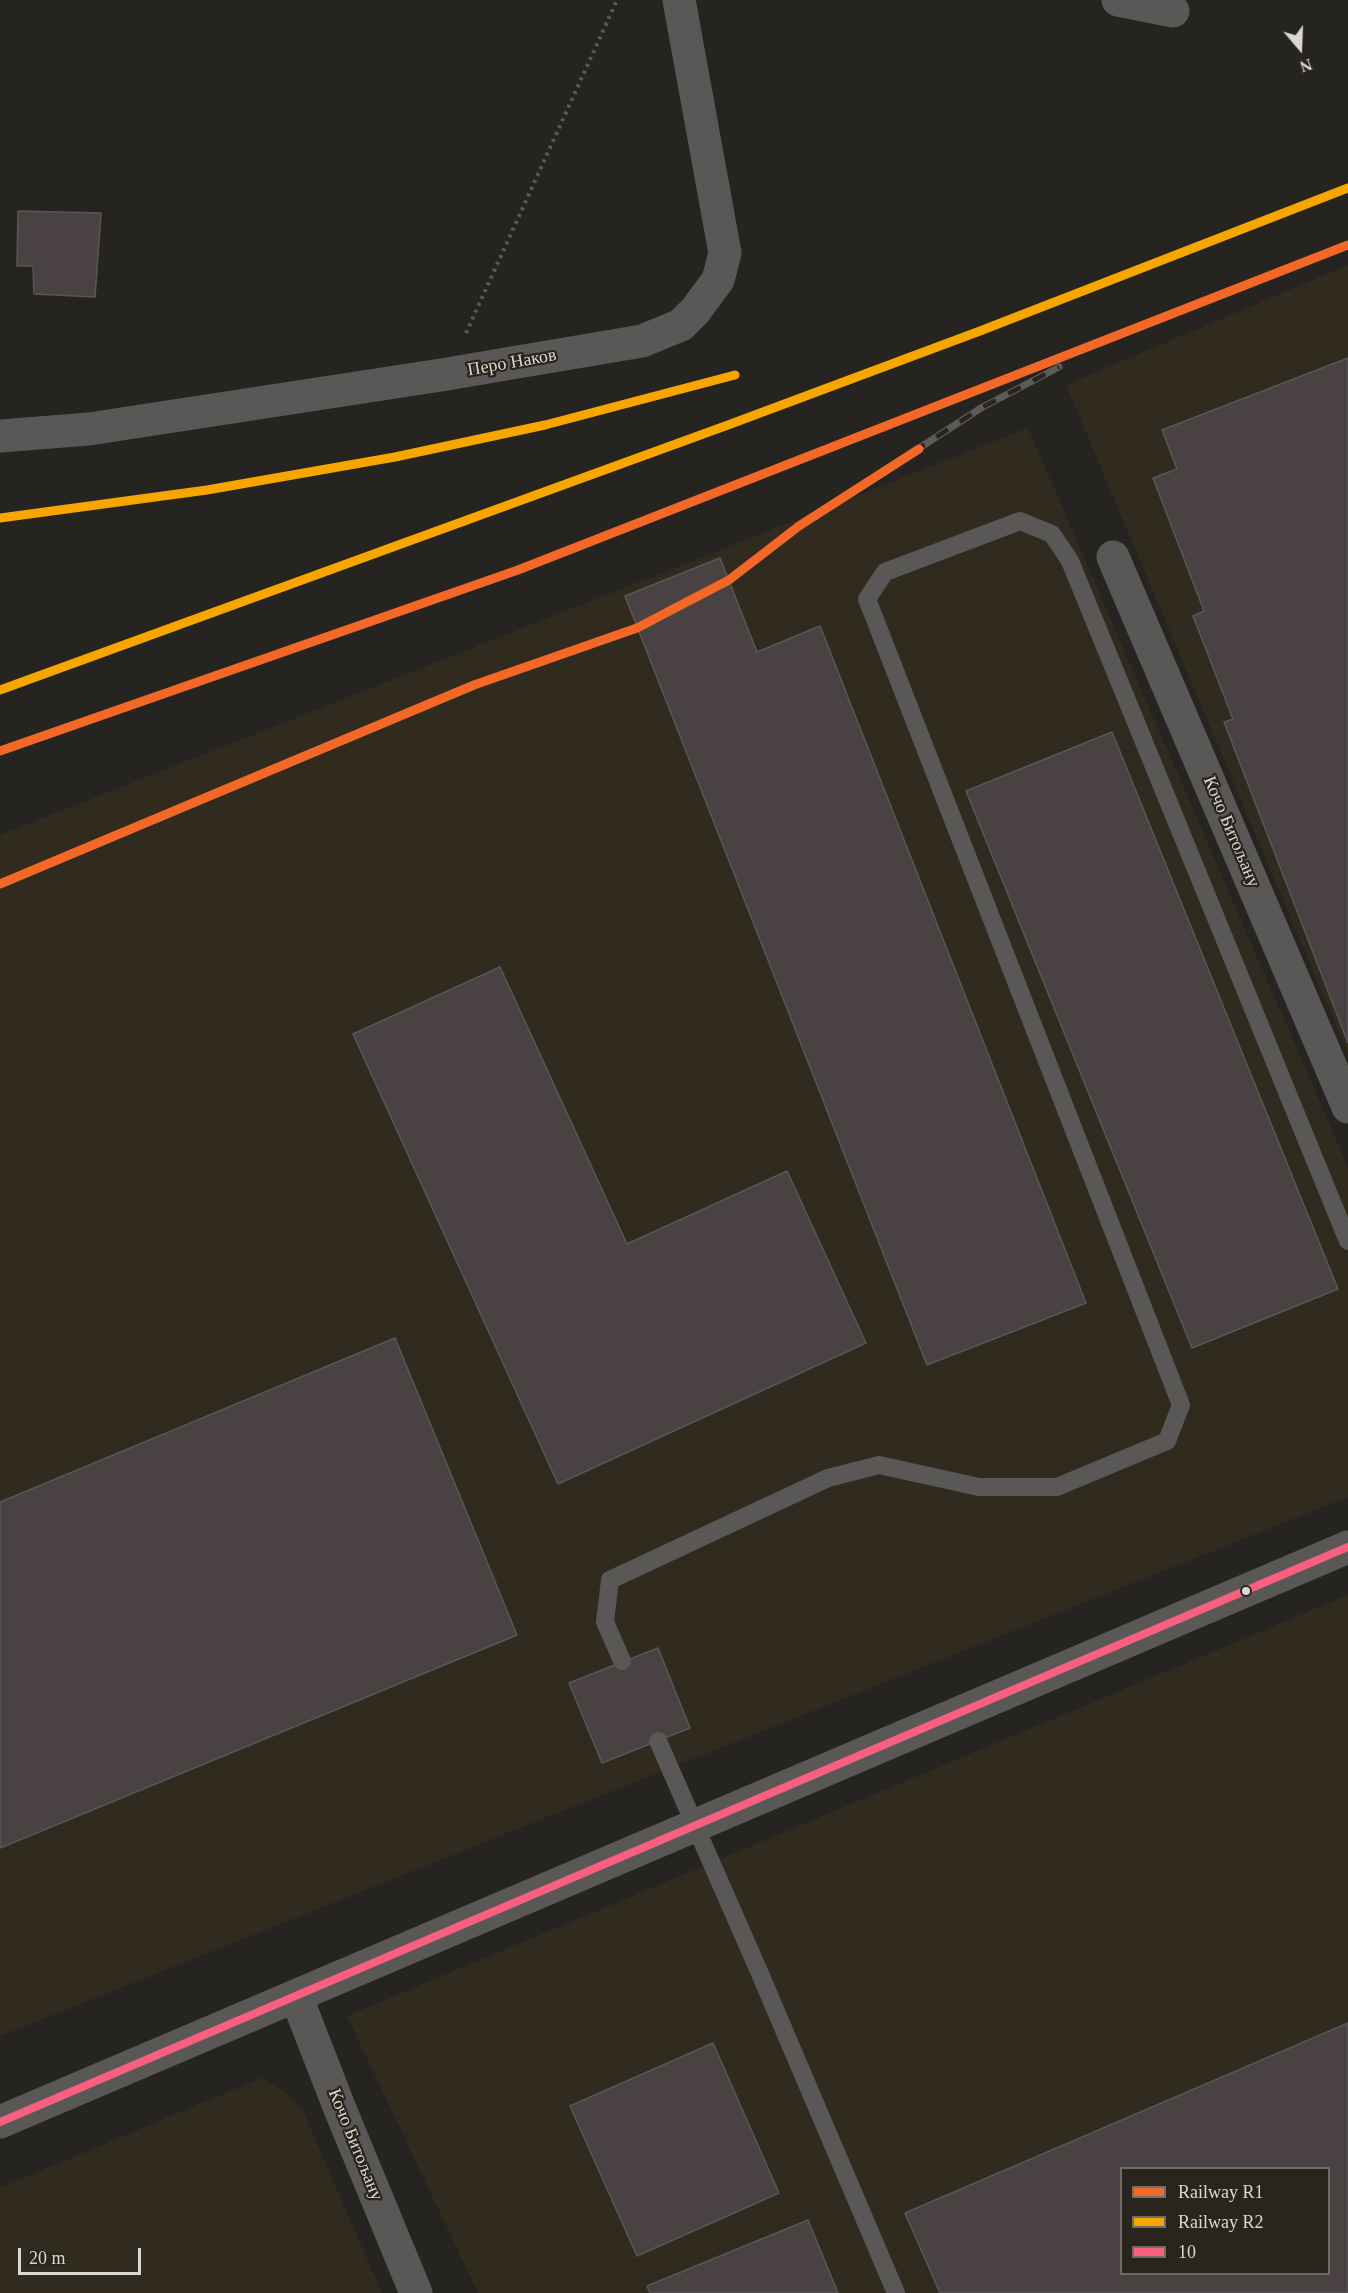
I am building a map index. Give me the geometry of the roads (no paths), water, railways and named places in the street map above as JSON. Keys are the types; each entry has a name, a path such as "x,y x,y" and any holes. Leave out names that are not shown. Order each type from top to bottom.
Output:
{"street":[{"name":"Перо Наков","path":"0,436 89,429 441,375 642,341 681,325 695,311 718,280 725,253 679,0"},
{"path":"1118,0 1173,11"},
{"name":"Кочо Битољану","path":"1113,557 1348,1107"},
{"path":"0,2122 1348,1547"},
{"name":"Кочо Битољану","path":"296,1996 339,2109 416,2293"}],"lane":[{"path":"622,1661 605,1622 610,1580 828,1478 879,1465 979,1487 1057,1486 1167,1441 1181,1405 867,599 885,572 1020,521 1052,534 1070,561 1348,1241"},
{"path":"658,1740 896,2293"}],"railway":[{"path":"0,690 728,425 980,331 1348,188"},
{"path":"0,751 518,570 1348,245"},
{"path":"729,580 799,526 981,408 1059,367"},
{"path":"0,884 474,685 637,628"}],"rail line":[{"name":"R2","path":"0,690 728,425 980,331 1348,188"},
{"name":"R1","path":"0,751 518,570 1348,245"},
{"name":"R2","path":"0,518 207,490 395,457 545,425 735,375"},
{"name":"R1","path":"0,884 474,685 637,628 729,580 799,526 919,449"}]}
